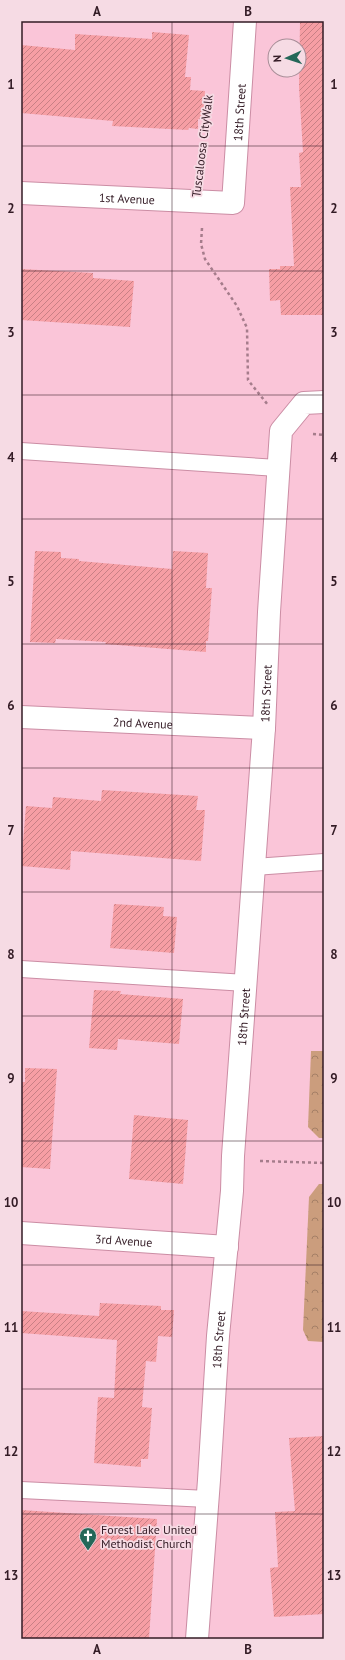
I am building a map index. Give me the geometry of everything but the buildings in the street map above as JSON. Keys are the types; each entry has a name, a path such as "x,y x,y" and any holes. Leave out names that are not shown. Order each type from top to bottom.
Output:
{"street":[{"name":"18th Street","path":"233,203 245,21"},
{"name":"1st Avenue","path":"21,193 233,203"},
{"name":"18th Street","path":"197,1639 208,1499 218,1336 227,1247 264,728 281,430 289,420 314,403"},
{"name":"2nd Avenue","path":"21,716 264,728"},
{"name":"3rd Avenue","path":"21,1233 227,1247"}],"lane":[{"path":"21,450 278,468"},
{"path":"254,867 324,862"},
{"path":"21,969 246,983"},
{"path":"21,1490 208,1499"}],"path":[{"name":"Tuscaloosa CityWalk","path":"204,202 200,244 205,259 237,306 247,328 248,380 265,403 310,433 324,435"},
{"path":"255,1161 324,1163"}],"green space":[{"path":"311,1051 324,1051 324,1138 319,1138 308,1127"},
{"path":"319,1184 324,1184 324,1342 308,1341 303,1330 309,1197"}],"place":[{"name":"Forest Lake United Methodist Church","path":"88,1551"}]}
